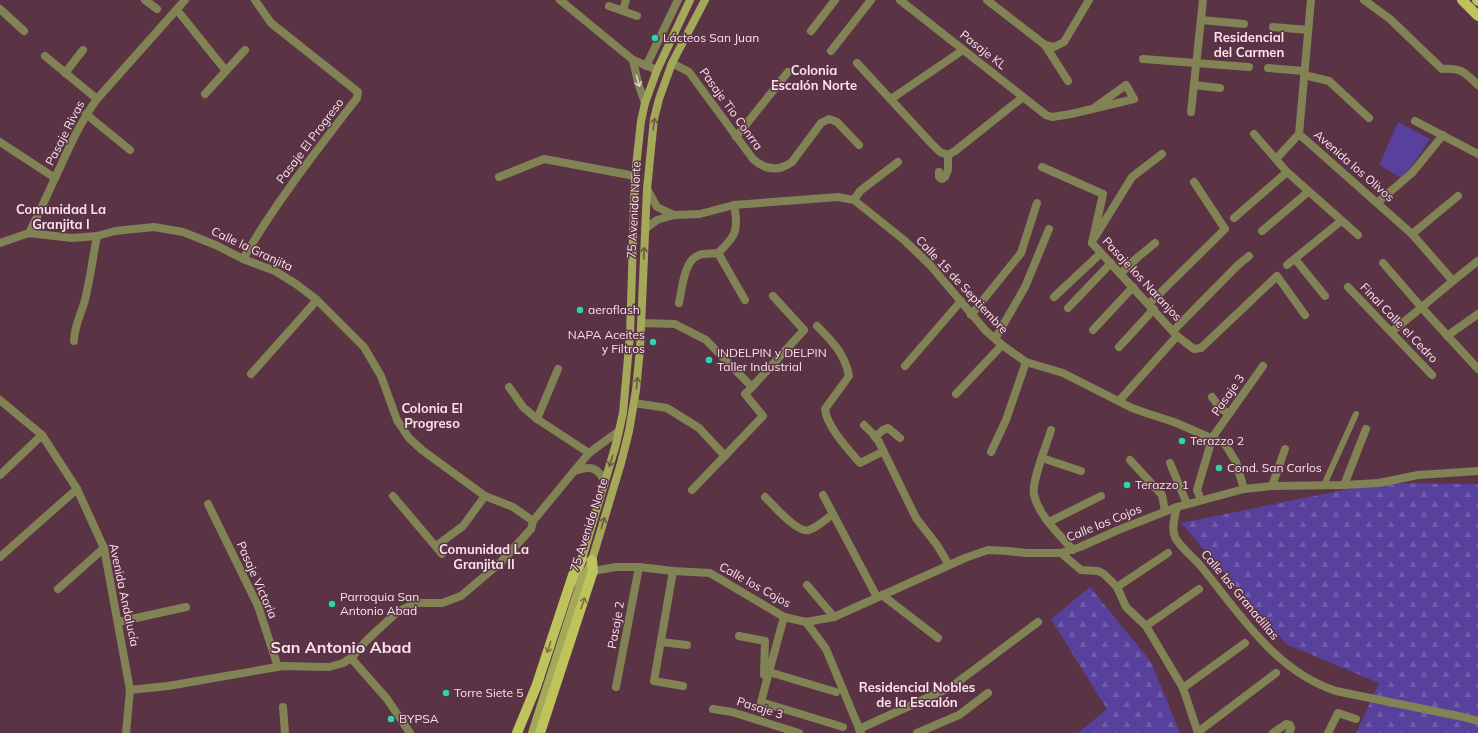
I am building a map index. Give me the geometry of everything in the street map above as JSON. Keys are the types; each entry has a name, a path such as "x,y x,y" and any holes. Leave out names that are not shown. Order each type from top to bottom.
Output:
{"main road":[{"name":"75 Avenida Norte","path":"589,563 605,482 619,431 624,406 630,335 635,176 641,121 645,103 657,70 690,0"},
{"name":"75 Avenida Norte","path":"532,733 578,589 584,579 622,463 634,403 640,348 647,189 654,119 659,99 672,62 705,0"},
{"path":"1462,0 1478,16"},
{"path":"516,733 536,687 572,575 589,563"},
{"path":"540,733 589,563"}],"street":[{"path":"145,0 157,9"},
{"name":"Pasaje Rivas","path":"29,233 70,144 96,99 185,0"},
{"name":"Pasaje El Progreso","path":"243,259 255,238 282,198 356,98 358,92 272,23 255,0"},
{"path":"560,0 632,60 657,70"},
{"path":"623,10 626,0"},
{"path":"646,66 678,0"},
{"path":"811,31 835,0"},
{"path":"831,51 871,0"},
{"name":"Pasaje KL","path":"900,0 1046,115 1052,117 1083,112 1094,108"},
{"path":"987,0 1045,45 1068,81"},
{"path":"1045,45 1054,47 1064,42 1089,0"},
{"path":"1191,112 1203,0"},
{"name":"Avenida los Olivos","path":"1311,0 1299,134 1378,202 1412,234 1453,281"},
{"path":"1364,0 1390,19 1442,69 1453,68 1460,70 1468,75 1478,86"},
{"path":"609,6 637,16"},
{"path":"0,8 24,31"},
{"path":"177,10 226,71"},
{"path":"1201,20 1244,24"},
{"path":"1273,27 1308,30"},
{"path":"65,73 83,50"},
{"path":"204,94 245,50"},
{"path":"892,99 963,50"},
{"path":"45,56 96,99"},
{"path":"1143,59 1249,67"},
{"path":"632,60 645,103"},
{"name":"Pasaje Tio Conrra","path":"672,62 689,72 736,137 758,164 766,168 777,169 792,162 821,122 829,119 837,122 859,145"},
{"path":"857,63 940,152 948,155"},
{"path":"1268,68 1304,73 1329,81 1369,118"},
{"path":"736,137 788,72"},
{"path":"1194,85 1220,88"},
{"path":"948,155 1023,97"},
{"path":"86,114 130,150"},
{"path":"1415,121 1478,154"},
{"path":"1254,134 1286,172 1358,235"},
{"path":"1276,159 1299,134"},
{"path":"1378,202 1412,174 1443,135"},
{"path":"0,142 55,178"},
{"path":"1092,243 1132,177 1162,154"},
{"path":"939,172 939,177 942,179 945,177 948,170 948,155"},
{"path":"500,177 544,159 635,176"},
{"path":"645,229 657,220 674,215 700,214 734,205 838,197 854,200 860,191 898,162"},
{"name":"Pasaje los Naranjos","path":"1042,167 1103,194 1092,243 1175,333 1119,401"},
{"path":"1234,218 1286,172"},
{"path":"1119,347 1152,307 1225,229 1194,182"},
{"path":"647,189 657,207 674,215"},
{"path":"1262,231 1308,192"},
{"path":"1412,234 1458,196"},
{"name":"Calle 15 de Septiembre","path":"854,200 904,240 930,265 971,315 1002,345 1026,362 1063,372 1148,414 1174,422 1211,442 1225,444 1236,462 1244,489"},
{"path":"971,315 1021,253 1037,203"},
{"path":"679,303 686,271 693,259 700,255 718,253 733,237 737,223 734,205"},
{"path":"1287,265 1341,221"},
{"name":"Calle la Granjita","path":"0,243 29,233 72,238 97,236 115,231 154,227 183,232 218,246 243,259 275,271 296,284 317,300 364,347 381,376 397,420 409,438 422,450 485,496 513,507 533,521"},
{"path":"995,339 1025,287 1048,229"},
{"path":"74,342 74,330 84,301 97,236"},
{"path":"1120,274 1155,242"},
{"path":"718,253 745,300"},
{"path":"1054,297 1101,253"},
{"path":"1249,256 1237,266 1175,333 1194,350 1201,348 1277,276 1305,315"},
{"path":"1295,259 1325,296"},
{"path":"1391,332 1478,261"},
{"path":"1068,308 1111,263"},
{"path":"1382,264 1478,369"},
{"path":"1093,330 1133,287"},
{"name":"Final Calle el Cedro","path":"1348,287 1432,375"},
{"path":"692,490 763,416 745,394 804,330 773,296"},
{"path":"251,374 317,300"},
{"path":"904,366 961,301"},
{"path":"1447,336 1478,314"},
{"path":"641,323 675,324 706,340 752,387"},
{"path":"817,326 835,344 847,365 849,376 825,409 826,416 841,441 860,463 882,452"},
{"path":"956,394 1002,345"},
{"path":"991,452 1004,425 1026,362"},
{"name":"Pasaje 3","path":"1202,500 1197,490 1211,442 1262,366"},
{"path":"537,419 558,369"},
{"path":"509,387 522,407 537,419 590,453"},
{"path":"1212,397 1220,408 1229,414"},
{"name":"Avenida Andalucía","path":"0,400 42,435 77,489 104,548 130,690 126,733"},
{"path":"634,403 667,408 698,428 725,456"},
{"path":"1324,485 1356,414"},
{"path":"864,425 875,437 916,518 937,545 949,565"},
{"path":"875,437 883,430 888,428 900,438"},
{"path":"1344,485 1366,429"},
{"path":"1051,430 1034,482 1034,494 1040,509 1049,522 1073,550"},
{"path":"130,690 168,686 278,667 329,667 343,663 351,658 367,640 396,613 415,603 442,603 460,596 500,563 531,529 533,521 590,453 619,431"},
{"path":"0,475 42,435"},
{"path":"1272,486 1285,449"},
{"path":"1042,458 1081,471"},
{"path":"1130,460 1162,495 1165,511"},
{"path":"1170,462 1187,504"},
{"path":"574,471 588,467 592,468 602,475 605,482"},
{"name":"Calle los Cojos","path":"589,563 616,567 639,567 710,573 784,617 806,622 834,617 965,558 988,550 1008,550 1026,553 1061,553 1073,550 1177,506 1244,489 1272,486 1380,483 1418,475 1478,471"},
{"path":"0,557 77,489"},
{"path":"823,495 880,596 897,606 938,638"},
{"path":"393,496 442,554"},
{"path":"436,546 463,526 485,496"},
{"path":"765,496 791,522 803,530 809,530 833,514"},
{"path":"1049,522 1102,496"},
{"name":"Pasaje Victoria","path":"208,504 258,606 278,667"},
{"name":"Calle las Granadillas","path":"1177,506 1174,525 1175,537 1199,564 1237,614 1274,654 1305,678 1322,687 1336,691 1478,721"},
{"path":"58,589 104,548"},
{"path":"1061,553 1081,570 1098,571 1104,574 1116,587 1126,607 1146,626 1183,688 1198,732 1276,673"},
{"path":"1116,587 1168,553"},
{"name":"Pasaje 2","path":"616,687 639,567"},
{"path":"673,571 654,681 683,686"},
{"path":"807,585 834,617"},
{"path":"1146,626 1198,589"},
{"path":"118,622 186,608"},
{"path":"784,617 766,673 761,702 843,727"},
{"path":"806,622 826,649 860,731 951,687 1038,622"},
{"path":"739,636 765,642 766,673"},
{"path":"661,642 687,645"},
{"path":"1183,688 1245,643"},
{"path":"351,658 387,699 410,733"},
{"path":"766,673 836,692"},
{"path":"917,733 959,715 988,693"},
{"path":"283,707 285,733"},
{"name":"Pasaje 3","path":"713,709 732,712 799,733"},
{"path":"1328,733 1338,713 1356,719"},
{"path":"1273,733 1286,724 1290,725 1291,728 1289,733"}],"green space":[{"path":"1398,122 1430,139 1403,179 1379,165"},
{"path":"1379,483 1478,484 1478,733 1356,733 1379,683 1286,644 1181,523"},
{"path":"1090,587 1151,662 1180,733 1078,733 1107,709 1051,619"}],"place":[{"name":"Lácteos San Juan","path":"655,38"},
{"name":"aeroflash","path":"580,310"},
{"name":"NAPA Aceites y Filtros","path":"653,342"},
{"name":"INDELPIN y DELPIN Taller Industrial","path":"709,360"},
{"name":"Terazzo 2","path":"1182,441"},
{"name":"Cond. San Carlos","path":"1219,468"},
{"name":"Terazzo 1","path":"1127,485"},
{"name":"Parroquia San Antonio Abad","path":"332,604"},
{"name":"Torre Siete 5","path":"446,693"},
{"name":"BYPSA","path":"391,719"}],"district":[{"name":"Residencial del Carmen","path":"1249,44"},
{"name":"Colonia Escalón Norte","path":"814,78"},
{"name":"Comunidad La Granjita I","path":"61,216"},
{"name":"Colonia El Progreso","path":"432,416"},
{"name":"Comunidad La Granjita II","path":"484,556"},
{"name":"San Antonio Abad","path":"341,647"},
{"name":"Residencial Nobles de la Escalón","path":"917,694"}]}
